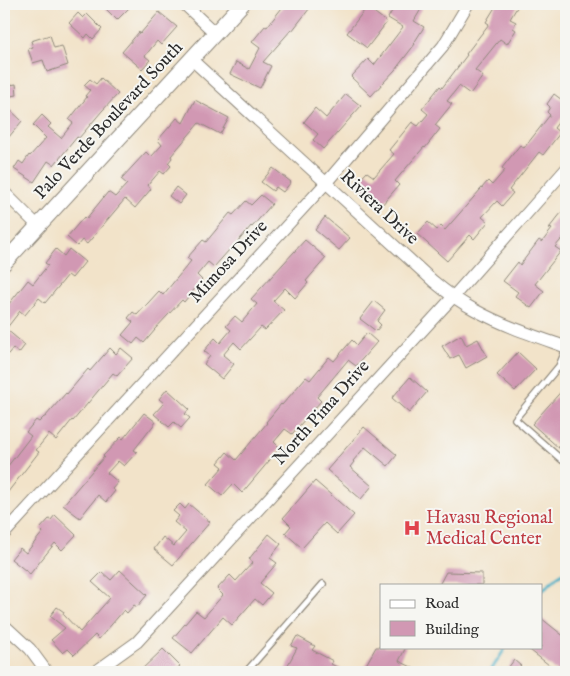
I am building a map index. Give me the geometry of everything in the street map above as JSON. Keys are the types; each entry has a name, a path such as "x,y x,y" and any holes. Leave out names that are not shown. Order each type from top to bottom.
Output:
{"main road":[{"name":"Palo Verde Boulevard South","path":"4,263 242,4"}],"street":[{"path":"184,4 215,33"},
{"name":"Mimosa Drive","path":"4,534 326,183 443,46 468,4"},
{"name":"Riviera Drive","path":"191,59 433,281 453,297 498,322 566,348"},
{"name":"North Pima Drive","path":"95,672 137,642 453,297 566,168"},
{"path":"4,192 38,226"},
{"path":"4,625 30,649 47,672"}],"lane":[{"path":"566,348 558,366 515,419 562,460 566,456"},
{"path":"246,672 323,584"}],"building":[{"path":"101,4 133,4 117,20"},
{"path":"285,4 313,4 292,31 263,62 271,66 260,88 230,74 236,62 249,69 260,48 252,42"},
{"path":"396,4 424,4 414,21 424,27 415,44 395,70 371,96 351,77 368,59 374,65 403,27 388,18"},
{"path":"497,4 519,4 510,19 516,22 513,28 516,30 507,44 500,39 475,70 483,76 470,94 459,86 447,101 452,104 435,125 440,129 395,181 399,185 381,206 356,184 367,172 374,177 394,154 389,150 412,122 418,126 428,114 422,109 440,86 442,88 467,55 489,24 486,22"},
{"path":"367,7 387,22 367,48 347,33"},
{"path":"159,12 177,27 161,45 157,41 145,56 150,60 142,69 122,52"},
{"path":"78,13 83,18 87,14 102,29 93,39 88,34 85,38 69,23"},
{"path":"50,35 54,48 62,46 68,65 47,72 43,60 33,63 28,49 33,47 31,41"},
{"path":"101,78 118,94 79,138 77,137 54,165 48,161 34,182 14,169 19,161 23,164 46,138 33,125 42,115 51,124 48,127 61,138 73,123 69,120 87,97 85,96 90,90 84,85 90,79 96,84"},
{"path":"16,84 17,95 4,97 4,86"},
{"path":"346,94 361,106 323,149 313,140 318,134 304,122 315,108 326,118"},
{"path":"554,94 566,103 566,112 554,128 560,133 543,155 539,152 509,190 513,193 502,206 497,201 482,217 488,222 474,239 470,235 447,261 417,234 428,222 437,230 441,226 445,230 488,181 492,185 505,170 502,168 520,145 524,148 550,115 547,112 550,107 547,104"},
{"path":"195,100 229,118 220,134 199,123 171,156 172,158 168,163 171,166 164,174 160,171 148,185 151,189 135,208 125,199 87,244 82,240 77,246 67,237 84,217 86,219 108,192 115,197 127,184 121,179 146,152 151,157 162,145 158,140 177,118 183,123"},
{"path":"4,104 22,121 4,143"},
{"path":"273,168 291,182 283,192 276,187 273,191 261,182"},
{"path":"176,187 186,195 179,204 169,196"},
{"path":"261,195 272,204 214,267 208,262 197,275 202,280 184,302 182,300 144,343 138,338 133,344 122,335 133,322 128,318 133,312 137,315 159,291 163,295 191,261 187,258 203,240 206,242 230,213 233,215 246,201 251,205"},
{"path":"566,207 566,234 555,247 561,251 535,284 544,291 531,308 515,296 518,292 503,281 518,262 520,265 539,240 542,242 552,229 549,228"},
{"path":"325,217 350,238 339,250 315,230"},
{"path":"305,240 326,258 306,281 308,283 295,298 285,288 273,301 284,310 265,330 261,327 241,349 234,342 223,355 234,364 222,379 204,364 210,356 204,351 215,338 220,343 231,330 226,326 235,316 242,322 257,304 251,299"},
{"path":"56,249 64,256 69,249 85,262 72,278 68,275 45,303 39,298 25,315 20,311 6,329 25,345 19,353 13,348 4,359 4,310 28,280 33,284 48,265 45,263"},
{"path":"374,301 385,310 377,321 381,325 376,331 360,319"},
{"path":"367,333 377,342 356,366 348,360 317,397 321,401 292,434 285,429 274,442 280,448 242,493 233,484 222,496 208,484 223,467 218,463 227,452 236,460 281,404 306,377 310,380 329,357 334,361 352,340 357,345"},
{"path":"461,335 466,345 478,339 487,356 466,368 459,355 450,359 442,346"},
{"path":"110,348 116,354 121,348 133,358 117,376 113,373 56,440 49,434 36,450 39,452 4,497 4,471 31,436 26,432 36,420 39,422 45,417 88,369 90,371"},
{"path":"518,352 536,369 515,391 497,375"},
{"path":"410,377 427,392 409,413 392,398"},
{"path":"566,386 566,442 560,449 532,424"},
{"path":"167,389 189,409 185,414 190,418 181,428 174,422 169,427 154,414 164,403 159,399"},
{"path":"144,413 156,422 134,450 137,452 124,466 118,461 107,473 118,482 112,489 115,491 106,502 98,495 80,518 63,505 103,456 121,437 123,439"},
{"path":"364,427 397,455 388,466 365,447 353,461 350,467 372,486 361,499 327,470"},
{"path":"315,481 354,515 337,534 325,523 302,548 285,533 291,526 283,518"},
{"path":"180,504 185,509 189,504 210,522 173,565 154,549 163,537 174,546 186,532 174,522 179,516 173,511"},
{"path":"55,515 76,535 62,550 55,543 30,574 11,559 20,548 26,553 43,532 40,529"},
{"path":"269,534 281,544 270,558 277,563 260,583 272,593 262,605 255,599 232,625 223,617 192,653 173,638 196,611 204,617 223,595 217,589 230,575 236,581 253,562 249,559"},
{"path":"120,570 147,595 137,607 134,605 127,613 124,610 99,639 95,635 74,655 68,649 63,653 51,640 65,628 50,616 57,607 64,612 63,614 80,632 110,598 92,582 102,572 111,580"},
{"path":"446,572 482,573 482,584 440,584"},
{"path":"542,619 566,638 566,672 558,672 527,648 542,648"},
{"path":"297,636 315,646 312,650 333,661 331,664 347,672 284,672 297,648 291,646"},
{"path":"376,647 380,647 406,648 399,661 422,672 362,672"},
{"path":"163,649 180,666 173,672 139,672"},
{"path":"514,660 521,666 516,672 505,672"}],"waterway":[{"path":"542,590 566,571"},
{"path":"490,672 505,648"}],"place":[{"name":"Havasu Regional Medical Center","path":"412,528"}]}
